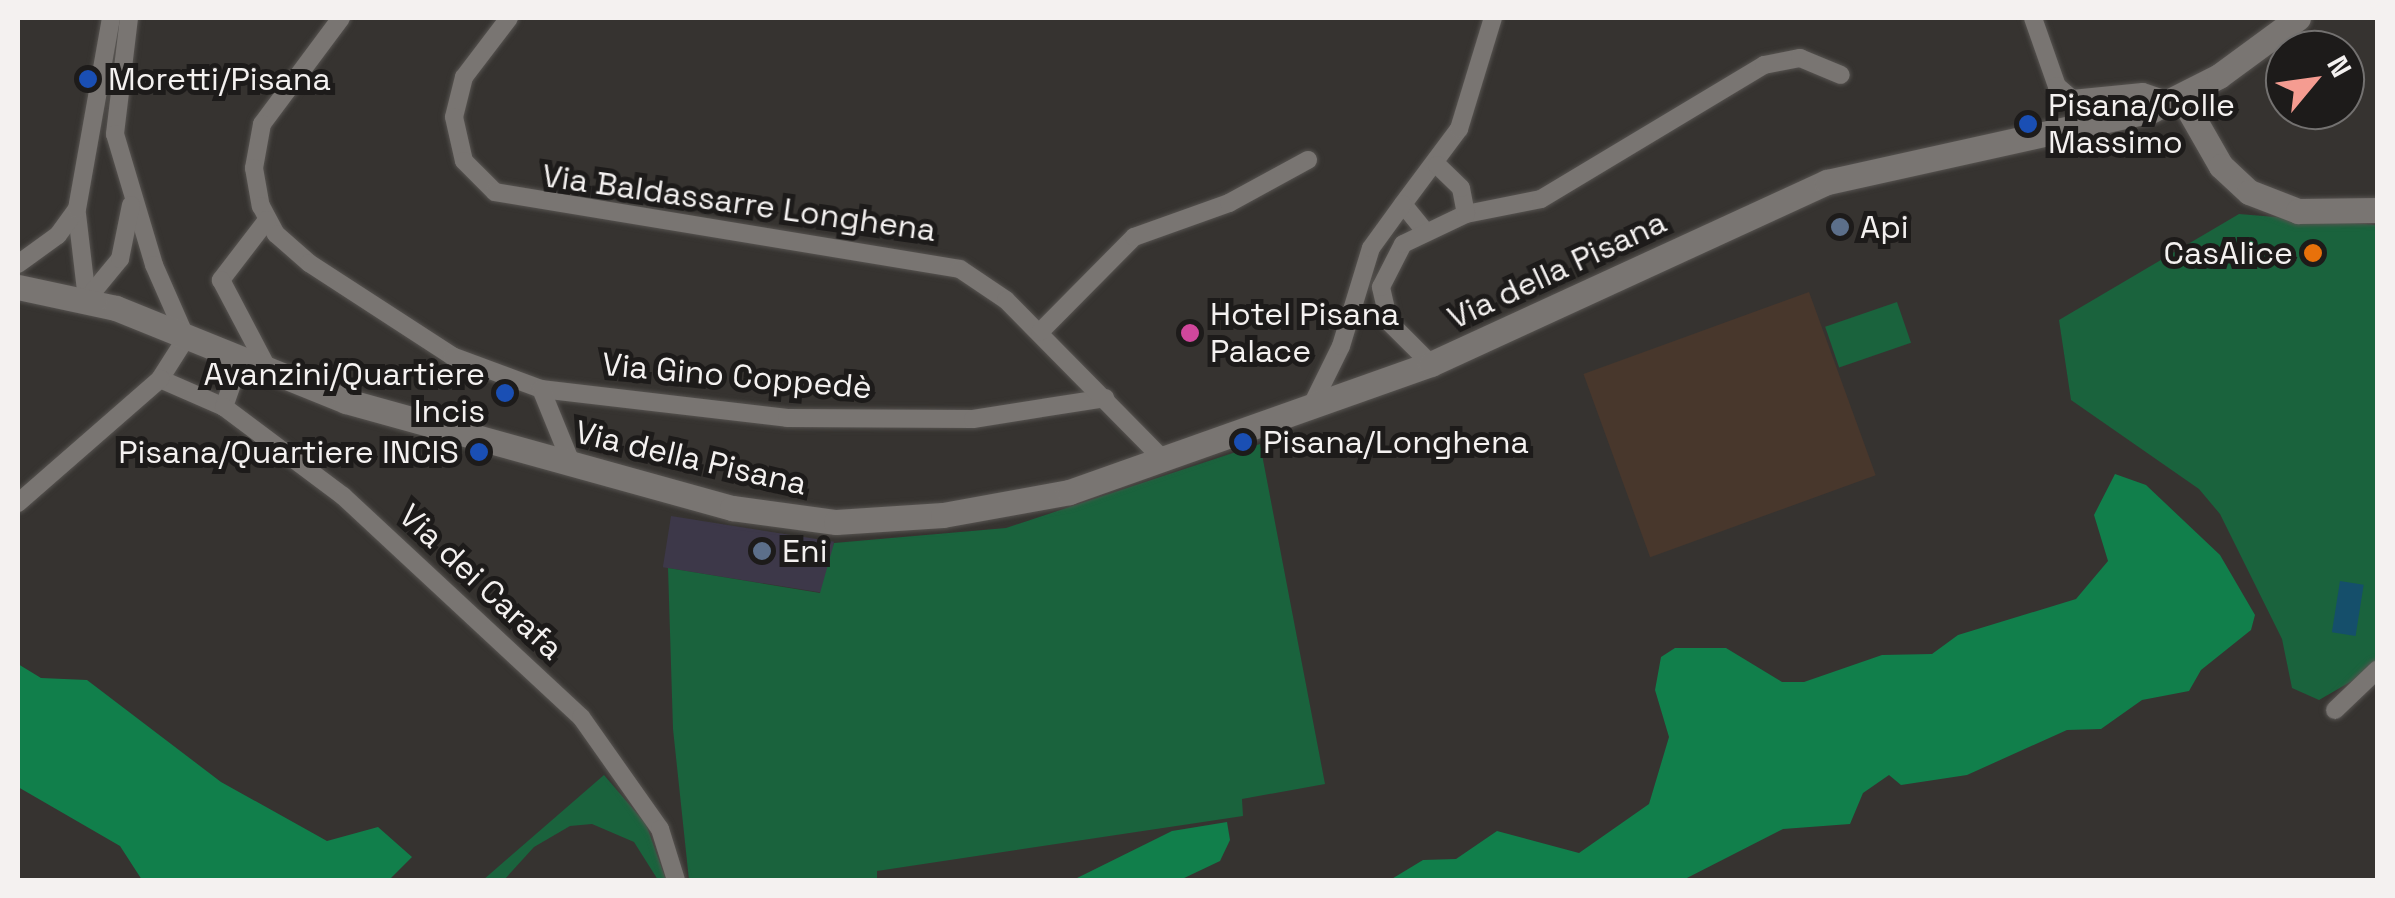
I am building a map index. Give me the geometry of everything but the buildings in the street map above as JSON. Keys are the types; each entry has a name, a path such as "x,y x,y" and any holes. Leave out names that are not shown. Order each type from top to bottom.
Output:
{"main road":[{"name":"Via della Pisana","path":"18,288 87,299 271,374 732,508 836,522 1035,501 1164,460 1431,364 1827,182 2177,100 2298,18"},
{"path":"2177,100 2221,166 2255,196 2309,212 2378,210"}],"street":[{"path":"87,299 77,209 111,18"},
{"path":"18,503 160,379 186,338 132,194 114,123 129,18"},
{"path":"271,374 221,280 267,220 254,168 262,124 341,18"},
{"name":"Via Baldassarre Longhena","path":"509,18 464,77 454,117 464,161 495,192 754,238 932,259 975,276 1040,332 1164,460"},
{"path":"1311,408 1351,317 1371,248 1437,165 1479,82 1493,18"},
{"path":"2034,18 2057,86 2072,99 2143,92 2177,100"},
{"path":"1431,364 1387,317 1387,266 1424,230 1466,214 1541,199 1764,65 1800,58 1841,75"},
{"path":"1040,332 1134,237 1229,203 1308,160"},
{"path":"1437,165 1461,188 1466,214"},
{"path":"87,299 124,250 132,194"},
{"path":"1404,204 1424,230"},
{"path":"18,264 58,236 77,209"},
{"name":"Via Gino Coppedè","path":"267,220 309,264 438,349 541,389 842,420 998,417 1105,398"},
{"path":"1351,317 1387,317"},
{"path":"224,406 240,361"},
{"name":"Via dei Carafa","path":"160,379 224,406 343,496 581,717 660,829 676,880"},
{"path":"541,389 572,464"},
{"path":"2335,710 2378,669"}],"shaded area":[{"path":"1809,292 1876,475 1650,557 1583,374"},
{"path":"671,516 834,542 826,593 663,567"}],"green space":[{"path":"2239,214 2377,225 2378,666 2319,700 2292,688 2282,639 2220,514 2199,489 2071,400 2059,320"},
{"path":"1897,302 1911,343 1839,367 1825,327"},
{"path":"1260,444 1325,784 1242,799 1243,816 877,871 877,880 689,880 673,729 668,568 820,593 834,543 1006,528"},
{"path":"2115,474 2146,485 2220,555 2255,615 2251,630 2201,670 2189,691 2142,700 2101,729 2067,730 1967,775 1901,785 1889,775 1863,793 1850,824 1783,829 1683,880 1390,880 1423,860 1456,859 1497,831 1579,853 1649,804 1669,737 1655,690 1661,657 1675,648 1726,648 1782,682 1804,682 1882,655 1932,654 1958,635 2076,599 2108,561 2094,515"},
{"path":"18,664 41,678 87,680 221,782 327,841 378,827 412,857 389,880 142,880 120,846 18,787"},
{"path":"604,775 646,824 666,880 658,880 634,842 592,824 570,826 534,847 504,880 483,880"},
{"path":"1227,822 1230,840 1220,861 1180,880 1073,880 1172,831"}],"water":[{"path":"2340,581 2364,585 2356,636 2332,632"}],"place":[{"name":"Moretti/Pisana","path":"88,79"},
{"name":"Pisana/Colle Massimo","path":"2028,124"},
{"name":"Api","path":"1840,227"},
{"name":"CasAlice","path":"2313,253"},
{"name":"Hotel Pisana Palace","path":"1190,333"},
{"name":"Avanzini/Quartiere Incis","path":"505,393"},
{"name":"Pisana/Longhena","path":"1243,442"},
{"name":"Pisana/Quartiere INCIS","path":"479,452"},
{"name":"Eni","path":"762,551"}]}
